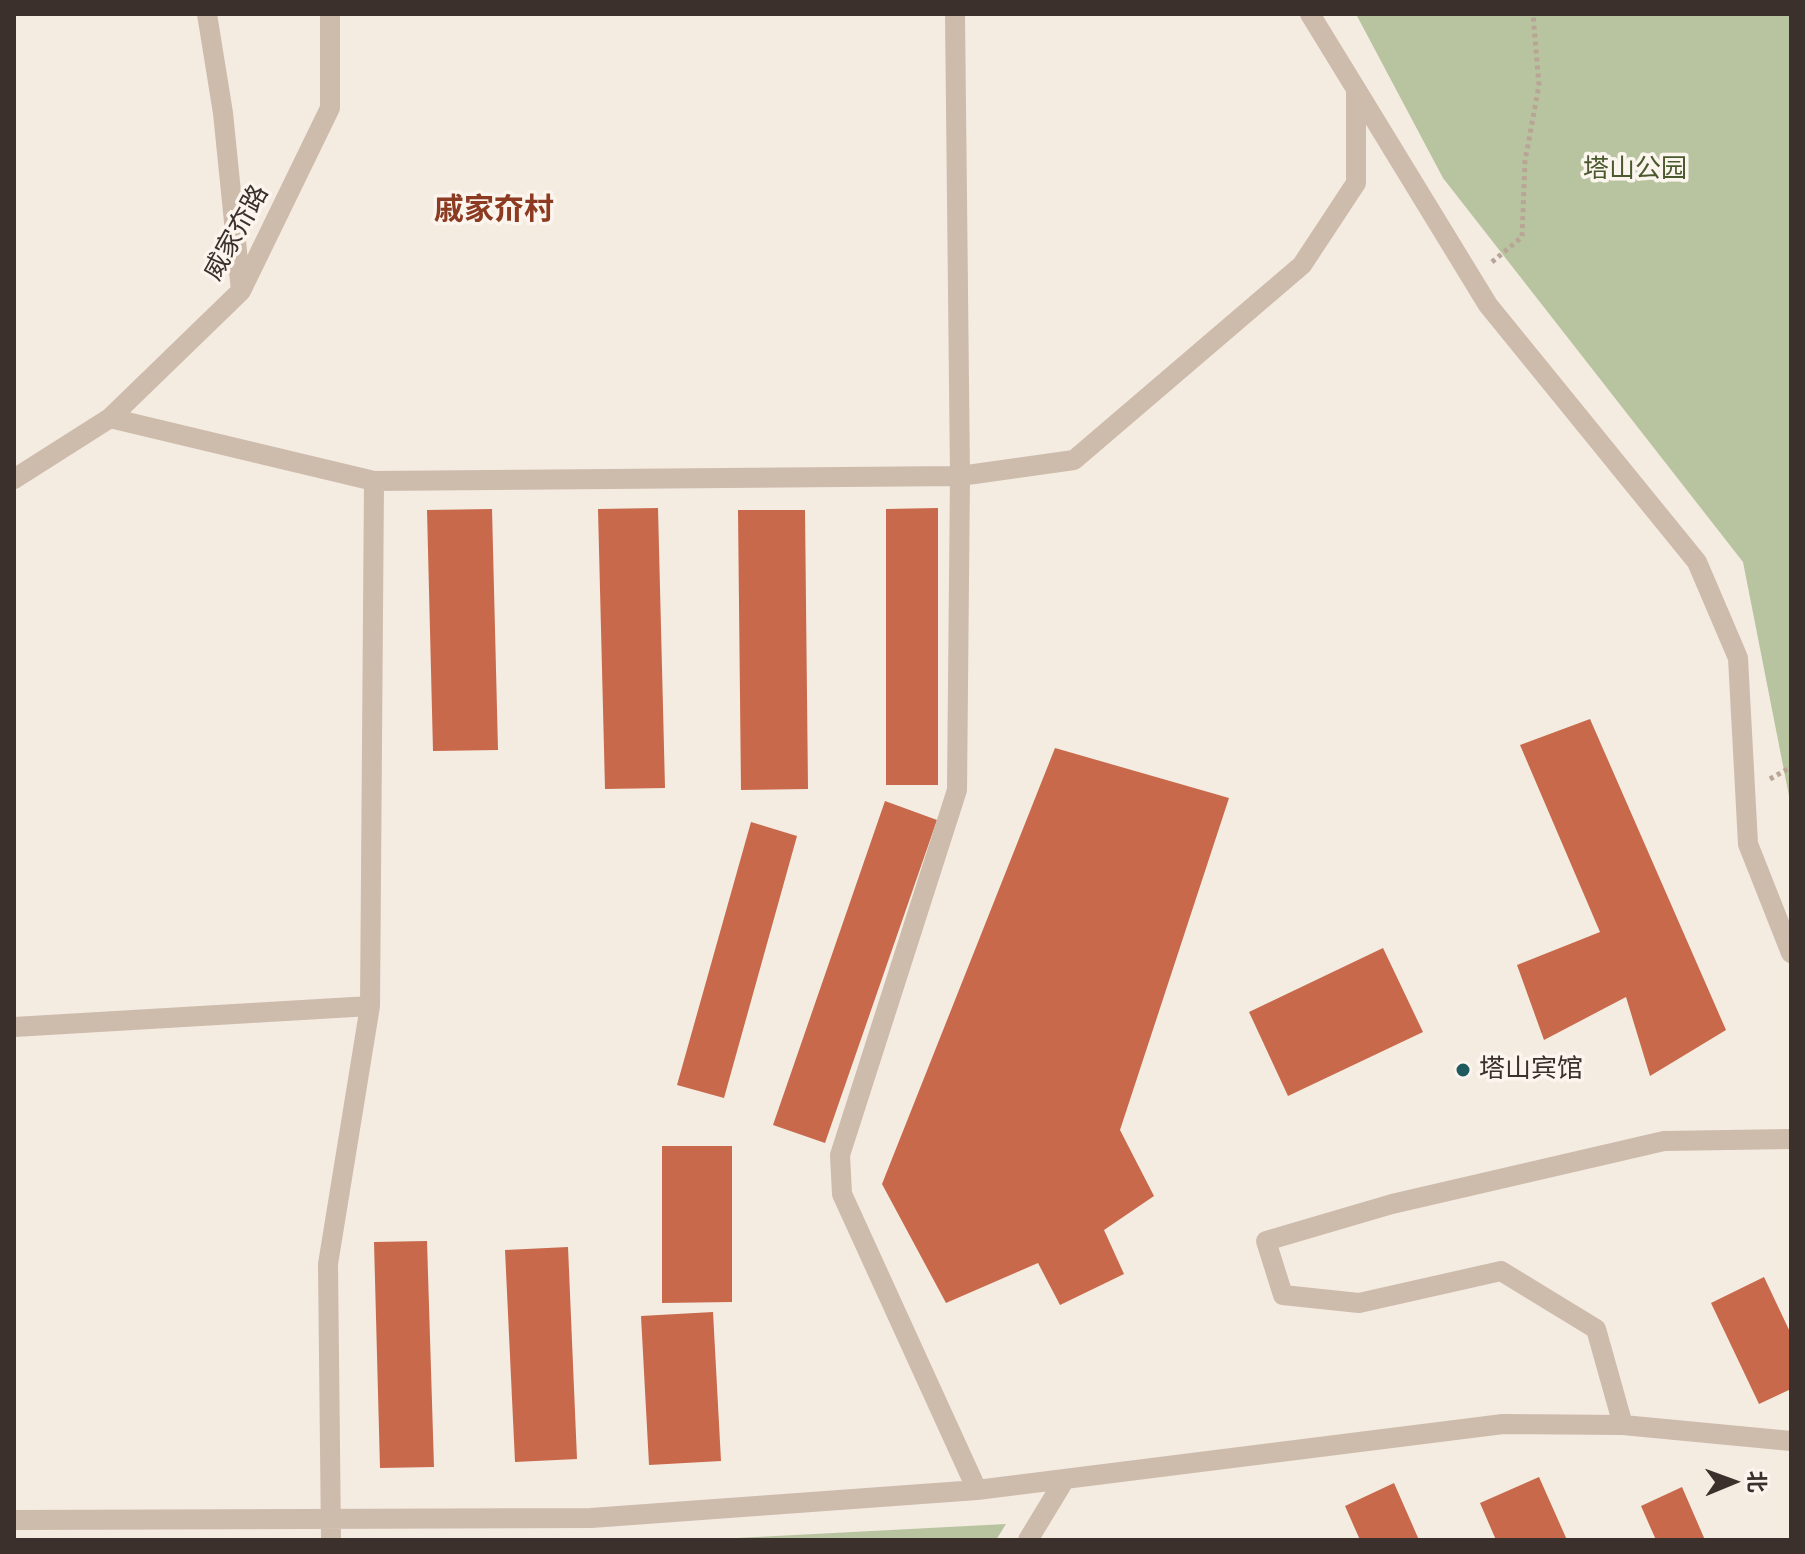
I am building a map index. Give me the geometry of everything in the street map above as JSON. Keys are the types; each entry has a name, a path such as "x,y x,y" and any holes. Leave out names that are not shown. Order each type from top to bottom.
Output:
{"street":[{"path":"207,14 227,144 241,291"},
{"name":"威家夼路","path":"14,479 110,418 241,291 330,108 330,14"},
{"path":"955,14 960,476 957,790 840,1155 842,1194 977,1490"},
{"path":"1310,14 1488,305 1697,562 1738,658 1748,844 1791,953"},
{"path":"110,418 374,481 960,476 1074,460 1302,265 1356,183 1356,89"},
{"path":"331,1530 328,1264 370,1006 374,481"},
{"path":"14,1027 370,1006"},
{"path":"1623,1425 1596,1329 1501,1271 1359,1303 1283,1295 1266,1241 1392,1204 1664,1141 1791,1139"},
{"path":"14,1520 331,1530 591,1518 977,1490 1503,1424 1623,1425 1791,1441"},
{"path":"1028,1540 1065,1479"}],"path":[{"path":"1472,279 1522,237 1525,161 1539,85 1533,14"}],"green space":[{"name":"塔山公园","path":"1356,14 1791,14 1791,806 1743,562 1443,178"},
{"path":"1006,1524 996,1540 699,1540"}],"building":[{"path":"658,508 665,788 605,789 598,509"},
{"path":"938,508 938,785 886,785 886,509"},
{"path":"492,509 498,750 433,751 427,510"},
{"path":"738,510 805,510 808,789 741,790"},
{"path":"1590,719 1726,1030 1650,1076 1626,997 1544,1040 1517,965 1600,932 1520,745"},
{"path":"1055,748 1229,798 1120,1130 1154,1196 1104,1230 1124,1274 1060,1305 1038,1263 946,1303 882,1184"},
{"path":"885,801 937,820 825,1143 773,1125"},
{"path":"751,822 797,836 724,1098 677,1085"},
{"path":"1383,948 1423,1032 1288,1096 1249,1012"},
{"path":"662,1146 732,1146 732,1302 662,1303"},
{"path":"427,1241 434,1467 380,1468 374,1242"},
{"path":"568,1247 577,1459 515,1462 505,1250"},
{"path":"1764,1277 1791,1334 1791,1389 1759,1404 1711,1303"},
{"path":"713,1312 721,1461 649,1465 641,1316"},
{"path":"1539,1477 1567,1540 1496,1540 1480,1503"},
{"path":"1394,1483 1419,1540 1360,1540 1345,1506"},
{"path":"1682,1487 1705,1540 1656,1540 1641,1506"}],"place":[{"name":"塔山宾馆","path":"1463,1070"}],"district":[{"name":"戚家夼村","path":"494,211"}]}
